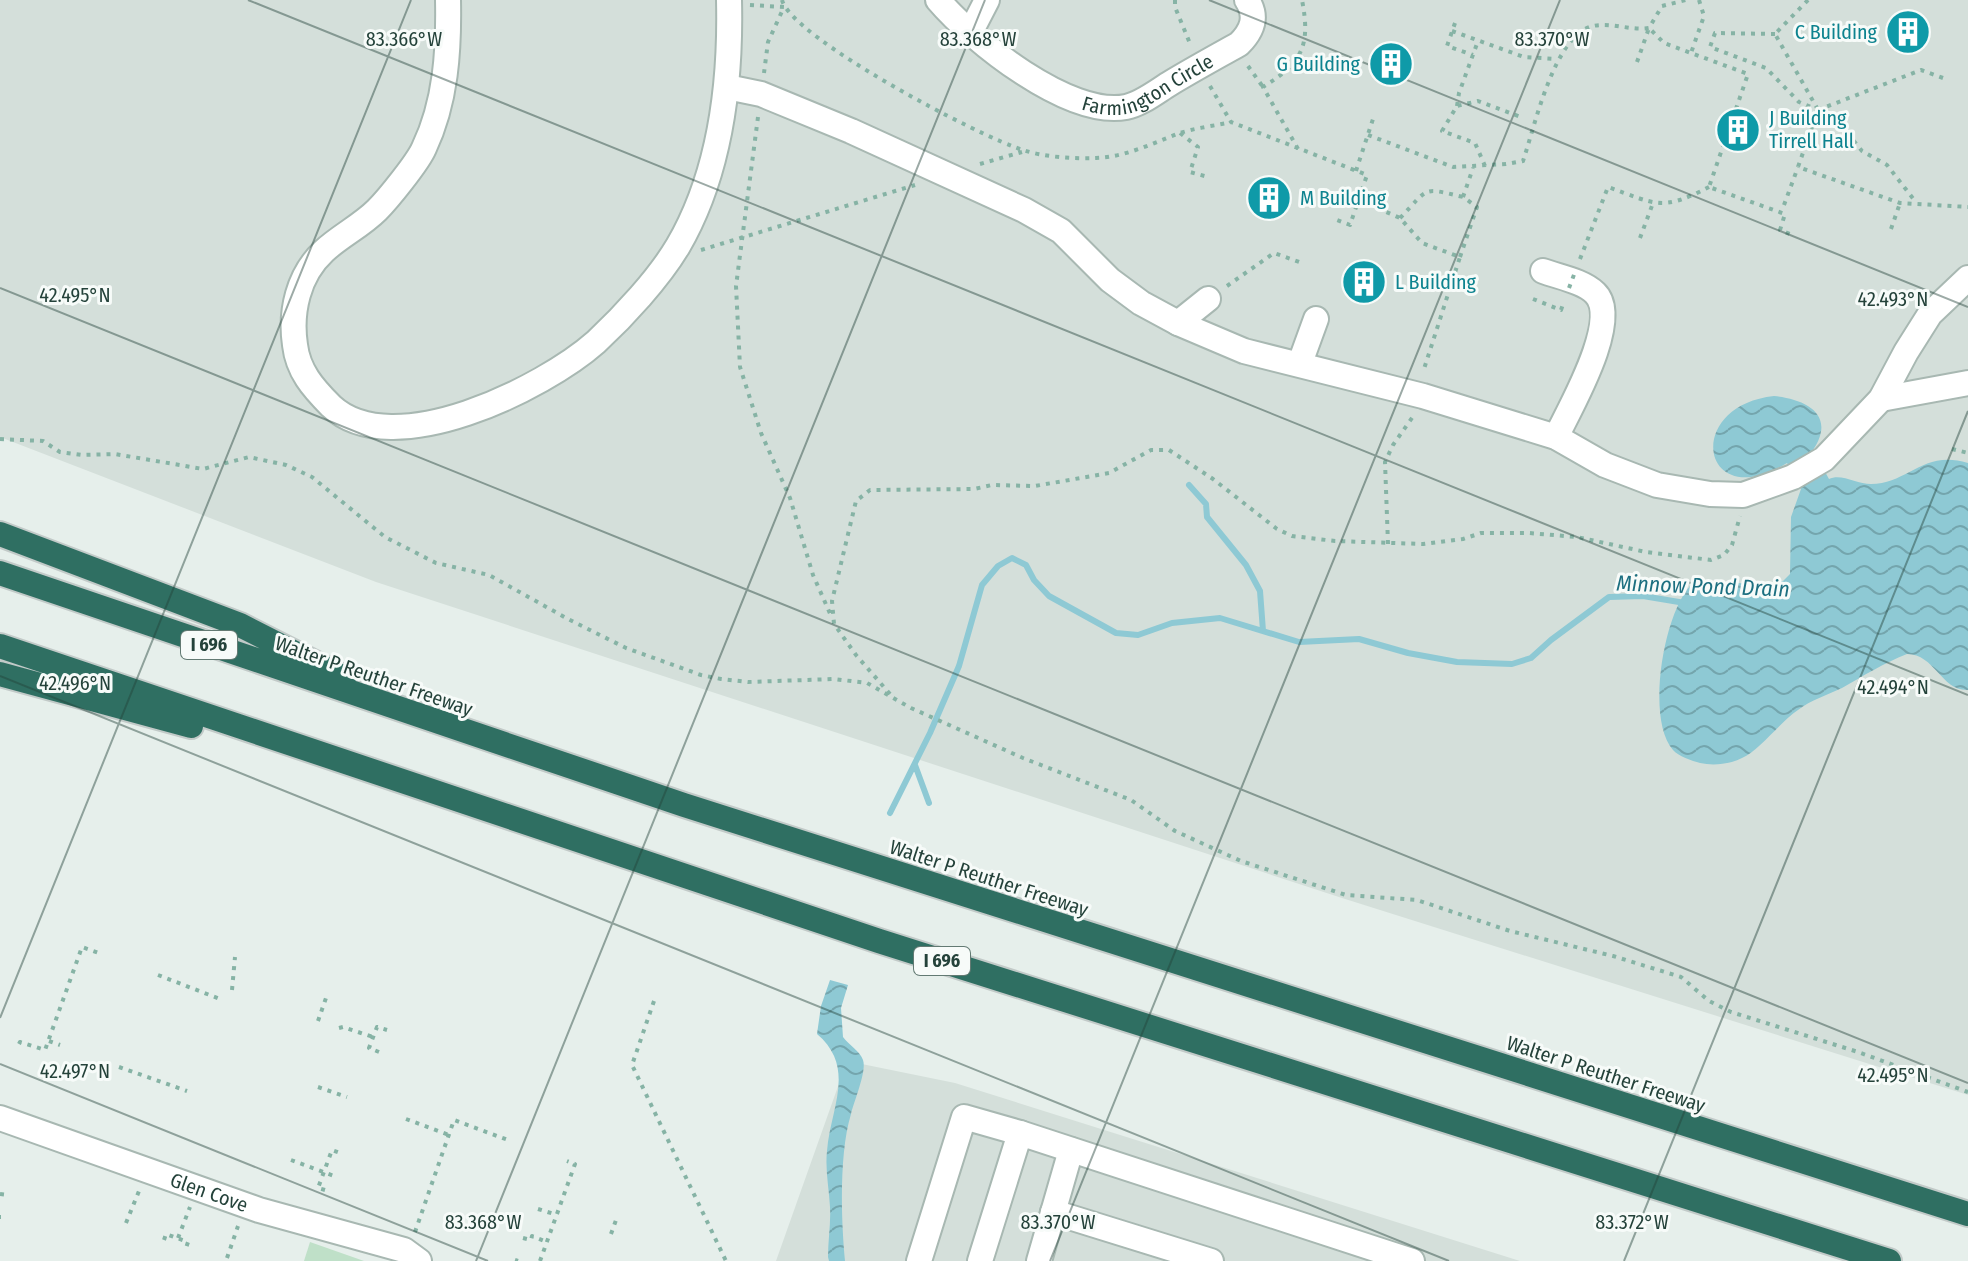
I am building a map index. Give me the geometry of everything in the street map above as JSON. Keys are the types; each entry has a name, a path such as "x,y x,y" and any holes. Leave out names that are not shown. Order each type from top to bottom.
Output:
{"highway":[{"path":"0,534 240,625 417,716"},
{"name":"Walter P Reuther Freeway","path":"0,573 845,858 1968,1214"},
{"name":"I 696","path":"0,646 879,941 1889,1261"},
{"path":"0,674 427,791"}],"street":[{"path":"448,0 444,88 424,150 378,210 322,252 302,284 293,309 295,350 304,375 336,410 357,421 380,426 425,425 505,399 547,376 595,343 656,278 678,246 696,210 716,147 727,87 729,2"},
{"name":"Farmington Circle","path":"938,0 987,48 1075,102 1116,108 1137,103 1239,44 1249,33 1253,19 1247,0"},
{"path":"970,33 987,0"},
{"path":"727,87 761,94 851,131 1024,210 1061,231 1110,280 1141,303 1178,323 1244,351 1420,395 1556,437 1605,465 1657,485 1710,494 1743,495 1793,477 1824,459 1881,399 1930,314 1968,278"},
{"path":"1543,271 1586,287 1596,294 1604,309 1602,330 1556,437"},
{"path":"1178,323 1208,299"},
{"path":"1300,363 1316,319"},
{"path":"1881,399 1968,383"},
{"path":"919,1261 964,1117 1412,1261"},
{"name":"Glen Cove","path":"0,1118 246,1205 413,1257"},
{"path":"980,1261 1020,1133"},
{"path":"1039,1261 1071,1150"},
{"path":"1053,1212 1211,1261"}],"path":[{"path":"782,0 798,23 867,70 944,115 1024,151 1096,158 1145,148 1180,133 1231,122 1367,175 1350,225 1337,220"},
{"path":"1175,0 1199,67 1231,122"},
{"path":"1263,87 1289,71 1302,51 1306,19 1302,0"},
{"path":"1637,62 1661,3 1686,0"},
{"path":"1691,53 1704,16 1699,0"},
{"path":"1808,0 1775,34 1715,33 1710,47 1766,68 1799,102 1818,110 1845,130 1862,151 1887,165 1915,202"},
{"path":"729,2 784,7"},
{"path":"784,7 768,42 736,286 740,367 761,433 790,498 813,575 834,624 856,655 892,695"},
{"path":"1455,23 1447,46 1473,55"},
{"path":"1368,135 1453,167 1523,161 1557,59 1572,37 1595,26 1634,30 1649,28"},
{"path":"1533,299 1561,310 1608,187 1667,205 1709,187 1748,74 1664,43 1649,28"},
{"path":"1452,31 1524,57 1557,59"},
{"path":"1775,34 1818,110 1784,205"},
{"path":"1478,41 1457,106 1442,131 1475,143 1485,166"},
{"path":"1236,72 1250,65 1299,150"},
{"path":"1818,110 1921,70 1943,78"},
{"path":"1457,106 1478,101 1521,117"},
{"path":"1356,171 1374,116"},
{"path":"1180,133 1198,147 1190,172 1208,177"},
{"path":"678,246 701,250 1024,151"},
{"path":"1463,197 1474,166"},
{"path":"1798,167 1900,203 1968,207"},
{"path":"1709,187 1785,214 1780,230 1790,234"},
{"path":"1388,544 1385,462 1420,395 1433,334 1477,207 1463,197 1434,189 1426,191 1400,218"},
{"path":"1358,200 1400,218 1422,243 1460,257"},
{"path":"1640,238 1653,203"},
{"path":"1891,229 1900,203"},
{"path":"1208,299 1274,253 1302,263"},
{"path":"0,439 43,441 60,452 115,454 203,469 249,457 286,465 312,477 385,537 436,563 489,575 626,648 701,675 721,679 748,682 834,679 867,683 911,708 1023,758 1131,800 1175,831 1241,861 1346,895 1417,900 1510,931 1613,956 1681,977 1709,1001 1731,1012 1858,1052 1968,1092"},
{"path":"1952,449 1968,453"},
{"path":"834,624 832,601 856,501 870,490 1035,486 1109,473 1151,450 1169,450 1195,466 1277,529 1292,536 1388,544 1423,544 1463,539 1481,533 1529,533 1577,537 1646,552 1711,560 1724,555 1732,545 1738,529 1743,495"},
{"path":"19,1044 45,1050 82,947 99,953"},
{"path":"232,990 235,957"},
{"path":"158,975 220,999"},
{"path":"318,1021 327,995"},
{"path":"654,1001 632,1065 726,1261"},
{"path":"379,1052 369,1048 373,1037 377,1027 387,1030"},
{"path":"339,1028 373,1037"},
{"path":"49,1041 60,1045"},
{"path":"119,1067 187,1091"},
{"path":"318,1087 347,1097"},
{"path":"406,1119 449,1135"},
{"path":"413,1257 454,1120 508,1140"},
{"path":"325,1190 318,1188 332,1150 343,1154"},
{"path":"291,1160 334,1176"},
{"path":"540,1261 575,1164 567,1161"},
{"path":"126,1223 147,1170"},
{"path":"178,1238 197,1188"},
{"path":"0,1194 9,1195"},
{"path":"227,1258 246,1205"},
{"path":"538,1209 557,1215"},
{"path":"611,1234 616,1220"},
{"path":"164,1240 166,1234 178,1238 188,1242 186,1248"},
{"path":"523,1238 531,1240 532,1234 547,1242"}],"shaded area":[{"path":"0,0 1968,0 1968,1095 1342,898 376,582 0,437"},
{"path":"847,1061 955,1083 1520,1261 776,1261"}],"green space":[{"path":"310,1242 364,1261 304,1261"}],"water":[{"path":"1774,396 1806,405 1819,418 1821,427 1813,450 1829,479 1839,477 1866,484 1884,483 1939,460 1968,463 1968,690 1951,685 1925,660 1907,654 1803,706 1742,758 1722,764 1700,763 1675,752 1665,735 1659,690 1667,638 1683,595 1694,582 1774,584 1790,574 1791,517 1801,489 1787,463 1758,476 1736,476 1721,468 1714,453 1715,436 1725,418 1745,404"},
{"path":"830,980 848,985 841,1008 843,1037 859,1054 864,1065 844,1148 842,1207 845,1261 829,1261 828,1257 830,1213 827,1158 839,1075 829,1047 817,1034 821,1006"}],"waterway":[{"path":"1189,485 1206,504 1207,517 1246,565 1260,591 1263,631"},
{"name":"Minnow Pond Drain","path":"890,813 959,666 982,585 998,566 1012,558 1026,565 1034,580 1049,596 1116,633 1138,635 1172,623 1220,618 1299,642 1359,639 1408,653 1457,662 1512,664 1531,658 1609,597 1643,596 1685,603"},
{"path":"915,765 929,803"}],"place":[{"name":"C Building","path":"1908,32"},
{"name":"G Building","path":"1391,64"},
{"name":"J Building Tirrell Hall","path":"1738,130"},
{"name":"M Building","path":"1269,198"},
{"name":"L Building","path":"1364,282"}]}
